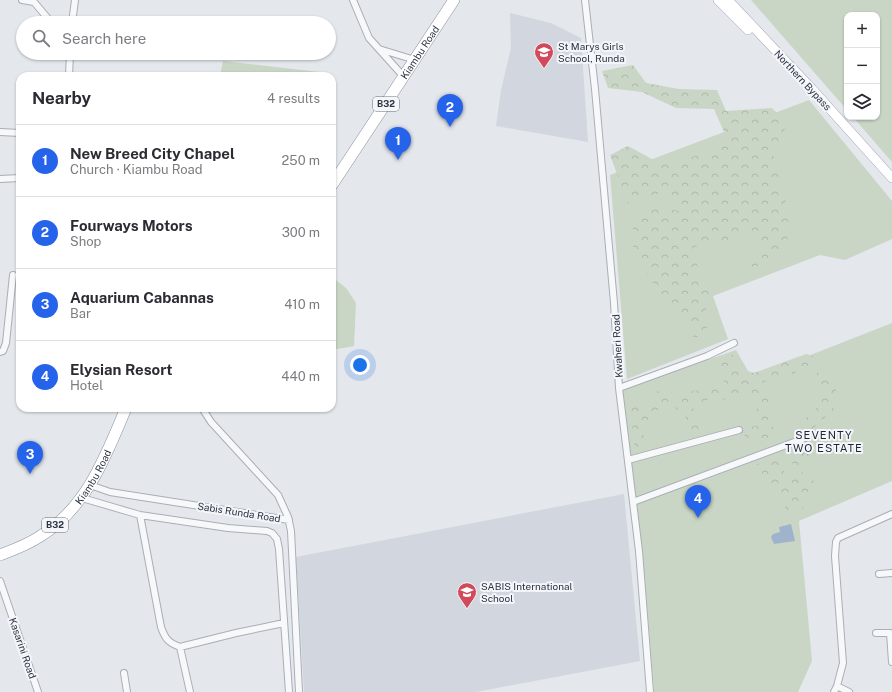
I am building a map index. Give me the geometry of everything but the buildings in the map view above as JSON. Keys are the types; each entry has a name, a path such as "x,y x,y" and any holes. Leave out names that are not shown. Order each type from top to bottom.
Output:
{"highway":[{"name":"Kiambu Road","path":"336,179 454,0"},
{"name":"Kiambu Road","path":"0,555 26,545 40,537 59,522 82,498 107,454 124,412"}],"main road":[{"path":"718,0 762,43 789,65"},
{"name":"Northern Bypass","path":"728,0 872,154 892,178"},
{"path":"735,0 752,26"}],"street":[{"path":"22,0 34,2 46,16"},
{"path":"73,16 75,0"},
{"path":"352,0 369,38 404,77"},
{"name":"Kwaheri Road","path":"585,0 595,89 614,303 619,388 639,551 650,692"},
{"path":"379,49 415,60"},
{"path":"69,72 70,60"},
{"path":"0,132 16,134"},
{"path":"0,179 16,178"},
{"path":"0,352 3,351 6,343 12,275"},
{"path":"619,388 706,356 734,343"},
{"path":"204,412 206,417 273,488 282,501 289,520"},
{"path":"628,460 739,430"},
{"path":"633,502 805,438"},
{"name":"Sabis Runda Road","path":"90,485 110,492 289,520 292,545 299,692"},
{"path":"82,498 140,515 272,533 277,539 279,549 289,692"},
{"path":"834,692 843,663 835,556 836,542 838,538 892,514"},
{"path":"140,515 164,634 166,639 172,644 180,647 284,623"},
{"path":"879,574 892,573"},
{"name":"Kasarini Road","path":"0,581 38,692"},
{"path":"876,633 891,633 892,662"},
{"path":"180,647 190,692"},
{"path":"124,673 127,692"},
{"path":"837,686 849,692"}],"shaded area":[{"name":"St Marys Girls School, Runda","path":"510,13 551,23 581,38 588,142 496,126 501,90 511,48"},
{"name":"SABIS International School","path":"624,494 640,661 476,692 304,692 296,557"}],"green space":[{"path":"751,0 892,0 892,162 856,120 880,120 880,12 844,12 844,107"},
{"path":"223,61 319,72 221,72"},
{"path":"633,65 646,83 679,89 717,90 726,111 772,108 787,123 773,158 789,212 787,250 770,265 748,267 760,248 745,233 730,247 713,241 692,248 701,277 710,290 706,306 707,331 694,339 687,317 670,308 649,277 633,246 633,219 656,207 680,211 666,191 628,204 610,155 628,146 661,164 690,158 728,141 714,109 676,108 642,92 608,88 602,71"},
{"path":"809,100 892,201 892,239 845,260 820,255 713,296 728,339 627,379 610,175"},
{"path":"336,280 346,288 356,303 354,346 336,349"},
{"path":"892,323 892,481 799,521 812,661 798,692 654,692 643,557 622,390 736,350 752,378"},
{"path":"806,354 825,359 814,366 800,370 785,378 773,382 766,381 755,386 765,393 771,401 768,415 775,432 767,441 750,440 743,434 745,427 759,426 755,417 759,400 739,394 720,401 706,400 692,406 707,430 696,438 688,437 685,414 670,405 655,411 651,423 643,431 646,447 635,452 629,396 635,396 642,413 649,408 648,398 658,391 678,393 726,386 715,360 733,355 742,369 754,373"},
{"path":"892,364 892,405 885,397"},
{"path":"821,370 837,384 833,412 816,424 812,443 815,454 802,467 804,483 813,480 823,493 812,498 801,510 784,510 792,493 773,494 765,472 754,479 754,467 765,457 784,463 784,478 793,468 792,457 798,445 806,418 821,404 823,385 806,380"}],"water":[{"path":"791,524 795,541 774,544 771,537 773,534 780,532 779,527"}],"place":[{"name":"St Marys Girls School, Runda","path":"544,69"},
{"name":"Fourways Motors","path":"450,127"},
{"name":"New Breed City Chapel","path":"398,160"},
{"name":"Aquarium Cabannas","path":"30,474"},
{"name":"Elysian Resort","path":"698,518"},
{"name":"SABIS International School","path":"467,609"}],"district":[{"name":"SEVENTY TWO ESTATE","path":"824,441"}]}
